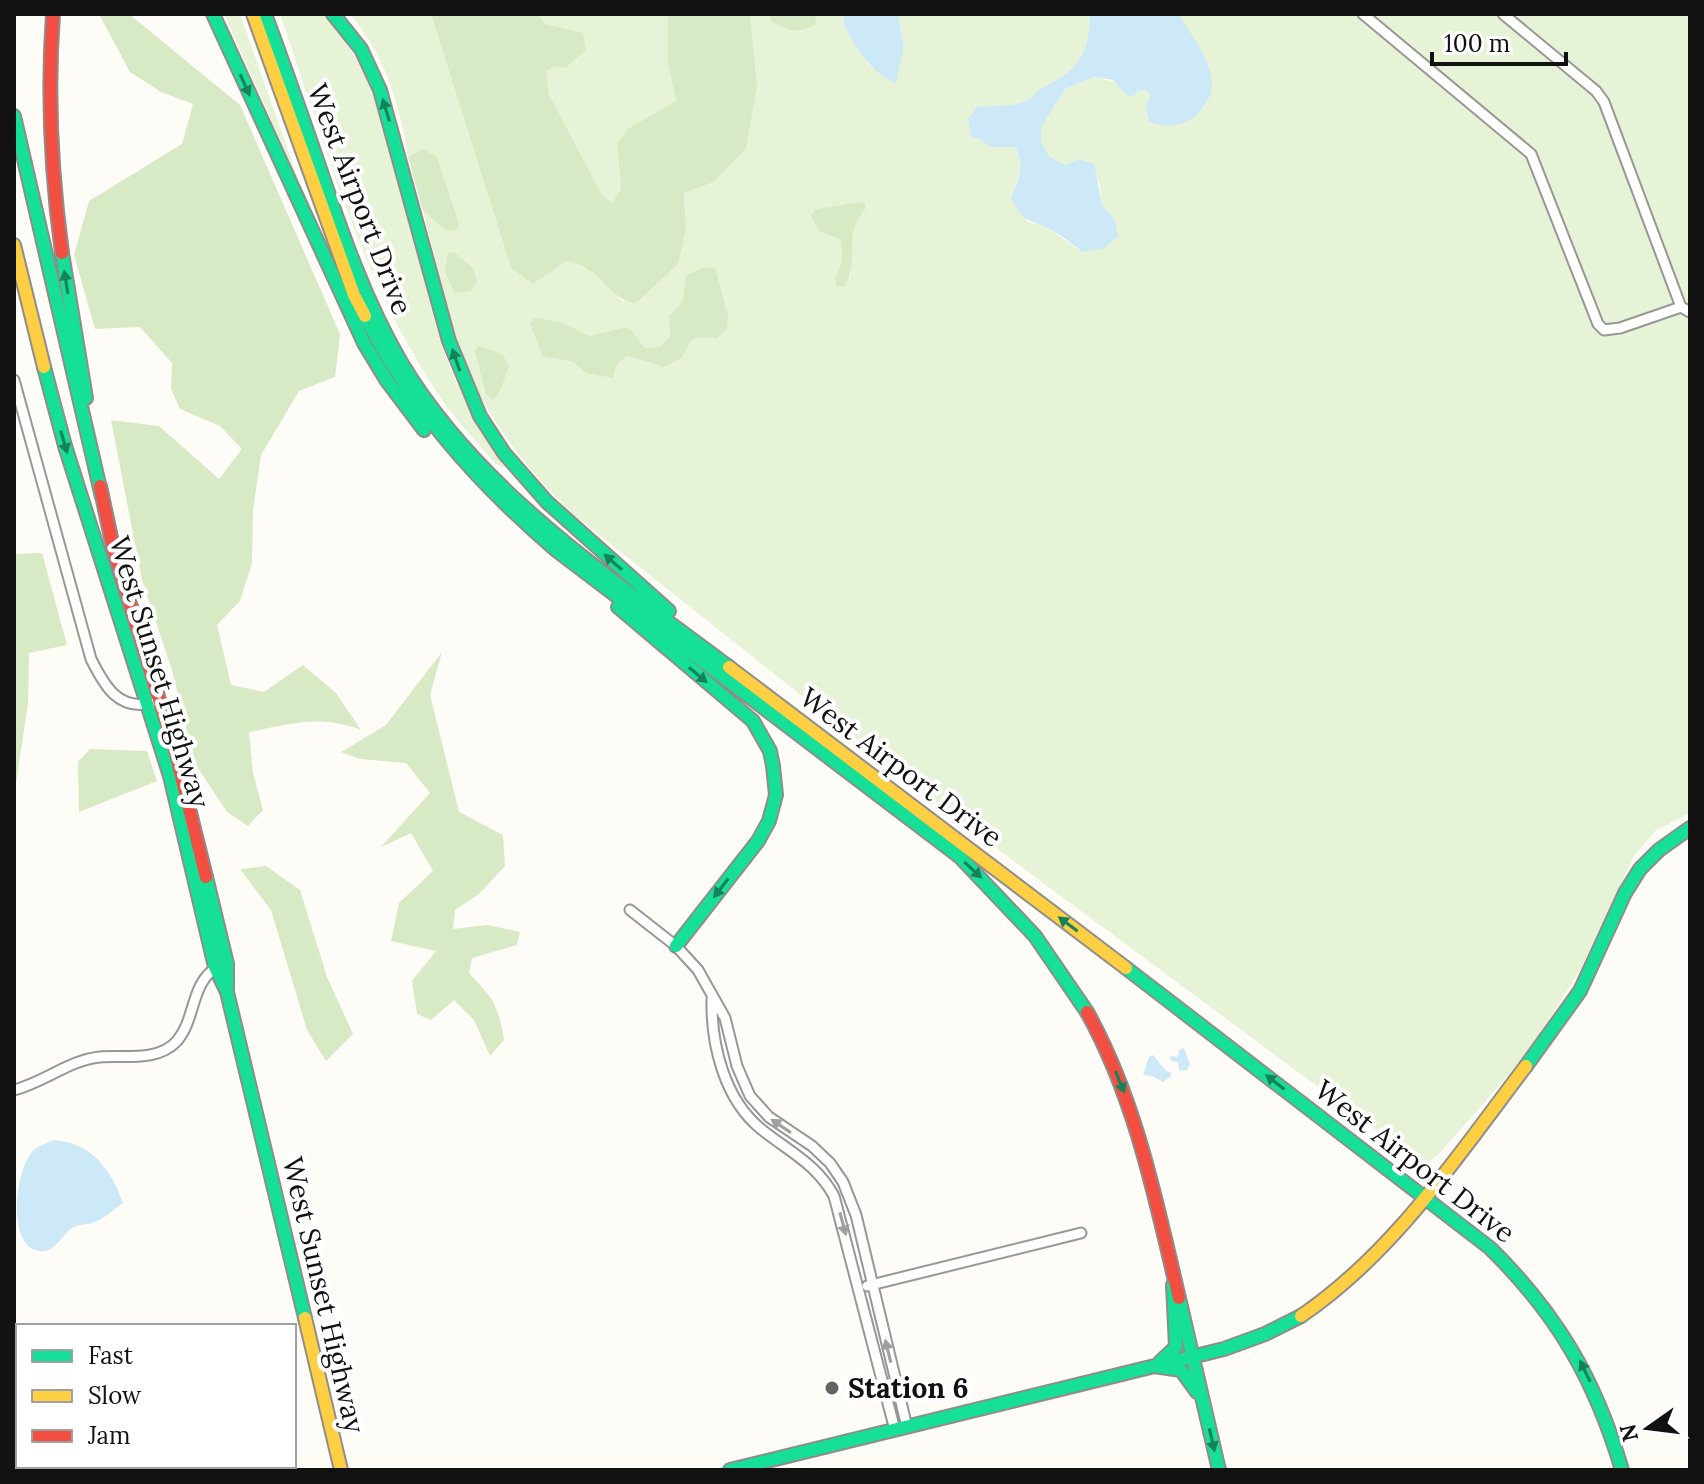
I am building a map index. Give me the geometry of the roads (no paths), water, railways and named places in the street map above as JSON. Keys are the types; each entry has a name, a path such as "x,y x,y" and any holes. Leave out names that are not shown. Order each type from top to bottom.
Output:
{"main road":[{"path":"53,14 47,97 51,181 102,497"},
{"path":"213,14 342,297 387,381 450,460 480,490 511,513"},
{"name":"West Airport Drive","path":"253,14 340,259 376,339 427,420 461,461 511,513 578,567 935,836 1010,906 1041,943 1075,994 1115,1071 1141,1143 1219,1470"},
{"name":"West Airport Drive","path":"265,14 359,278 395,352 431,407 483,470 530,515 1490,1248 1562,1329 1598,1398 1622,1470"},
{"path":"333,14 361,49 380,90 449,341 461,376 485,425 517,469 558,513 734,670"},
{"path":"14,116 102,497"},
{"path":"14,245 44,367"},
{"path":"14,274 44,367"},
{"name":"West Sunset Highway","path":"44,367 68,457 154,702"},
{"name":"West Sunset Highway","path":"102,497 221,966 341,1470"},
{"path":"578,567 624,613 753,721 770,751 776,795 769,821 758,841 676,946"},
{"path":"730,1470 1239,1345 1316,1307 1369,1265 1424,1199 1565,1014 1580,991 1625,893 1640,869 1659,850 1690,828"},
{"path":"1154,1366 1176,1347 1173,1275"},
{"path":"1154,1366 1170,1366 1183,1371 1204,1404"}],"street":[{"path":"1363,14 1531,154 1598,324 1604,330 1685,309 1604,102 1596,91 1503,14"},
{"path":"14,380 91,659 102,682 120,701 138,706 154,702"},
{"path":"630,910 676,946 698,970 725,1018 737,1066 750,1096 769,1117 812,1146 835,1171 850,1197 872,1285 901,1428"},
{"path":"14,1090 50,1078 73,1063 98,1057 149,1056 176,1042 192,1010 197,990 221,966"},
{"path":"712,999 712,1021 723,1070 738,1104 752,1121 805,1160 824,1179 838,1206 901,1428"},
{"path":"738,1104 750,1096"},
{"path":"824,1179 835,1171"},
{"path":"859,1287 1081,1233"}],"water":[{"path":"845,14 898,14 904,46 896,83 878,73 864,58 843,23"},
{"path":"1090,14 1179,14 1205,58 1212,83 1210,94 1197,115 1170,126 1149,121 1146,108 1150,96 1147,90 1127,96 1113,80 1094,77 1065,89 1042,126 1041,141 1050,157 1066,165 1079,159 1094,164 1102,205 1115,220 1118,237 1104,248 1082,252 1058,234 1023,216 1011,197 1020,166 1015,147 990,147 980,139 971,137 968,119 977,107 1022,102 1065,75 1084,51"},
{"path":"1184,1048 1190,1064 1187,1070 1179,1071 1178,1062 1171,1061 1170,1056 1178,1057 1179,1050"},
{"path":"1153,1055 1166,1071 1171,1072 1163,1082 1143,1075 1149,1057"},
{"path":"53,1140 78,1146 98,1160 112,1179 123,1203 96,1222 74,1227 51,1249 40,1251 29,1246 22,1236 17,1204 23,1170 29,1157 36,1148"}],"place":[{"name":"Station 6","path":"832,1388"}]}
